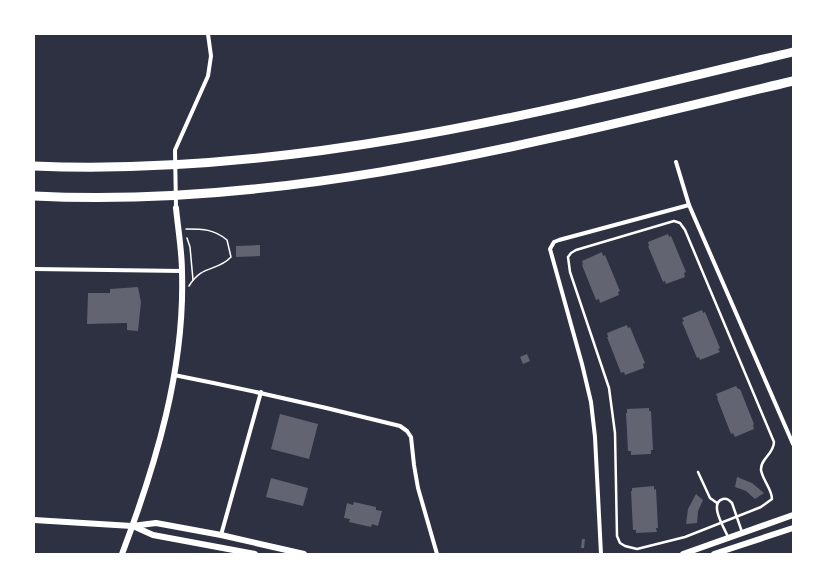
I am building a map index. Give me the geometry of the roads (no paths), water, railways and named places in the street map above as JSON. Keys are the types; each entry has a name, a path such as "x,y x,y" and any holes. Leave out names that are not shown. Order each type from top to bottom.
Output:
{"highway":[{"path":"34,166 96,167 183,165 300,154 384,142 539,112 793,52"},
{"path":"34,196 185,195 298,184 382,172 547,139 793,81"}],"street":[{"path":"122,554 155,456 168,406 174,375 182,306 182,271 176,208 175,150 208,76 211,56 208,34"},
{"path":"676,162 689,205 793,444"},
{"path":"601,554 595,437 591,402 582,364 550,253 551,246 554,242 559,240 689,205"},
{"path":"34,269 182,271"},
{"path":"174,375 261,392 400,426 407,431 411,437 418,488 437,554"},
{"path":"221,535 261,392"},
{"path":"682,554 793,515"},
{"path":"34,520 132,526 156,524 221,535 304,554"},
{"path":"132,526 153,535 255,554"},
{"path":"714,554 793,528"}],"lane":[{"path":"674,221 680,223 685,230 774,442 774,448 762,464 761,470 772,494 772,500 736,516 685,537 637,549 624,546 620,543 617,536 616,525 615,433 612,405 606,380 570,272 568,257 571,253 576,250 674,221"},
{"path":"698,472 710,498 718,503"},
{"path":"728,538 716,510 718,503 723,499 730,500 732,503 742,532"}]}
